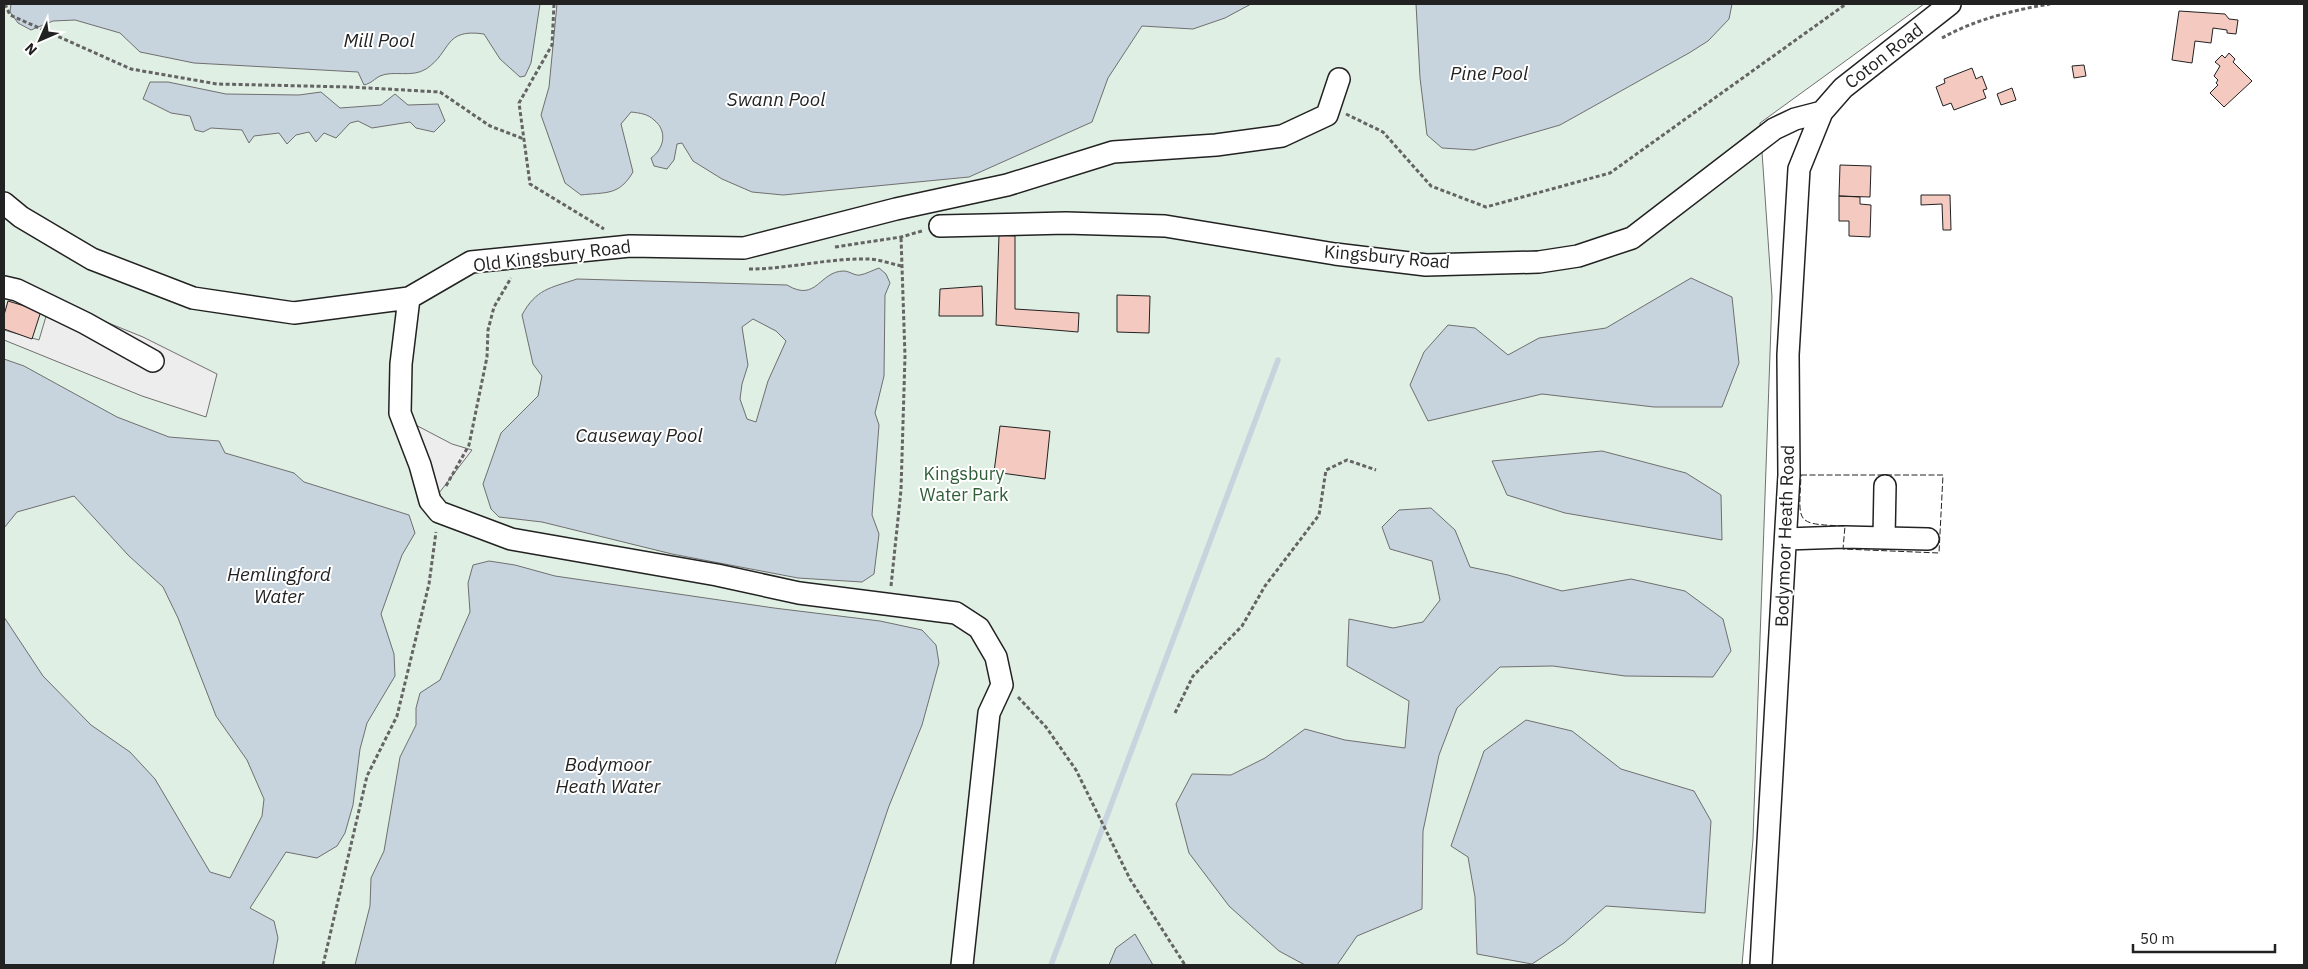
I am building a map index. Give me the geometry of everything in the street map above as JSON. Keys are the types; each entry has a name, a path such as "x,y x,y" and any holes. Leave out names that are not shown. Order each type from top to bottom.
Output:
{"street":[{"name":"Coton Road","path":"1822,112 1843,88 1950,4"},
{"path":"1330,107 1339,79"},
{"name":"Old Kingsbury Road","path":"4,203 21,217 92,259 193,298 294,313 408,298 471,262 630,246 744,248 896,209 1007,185 1113,152 1216,145 1282,136 1326,115 1330,107"},
{"name":"Kingsbury Road","path":"940,226 1066,223 1165,226 1335,254 1426,265 1539,262 1578,256 1632,238 1774,129 1795,119 1822,112"},
{"name":"Bodymoor Heath Road","path":"1761,965 1789,475 1788,355 1798,169 1822,112"},
{"path":"4,286 17,290 86,323 153,360"},
{"path":"408,298 401,364 400,413 420,465 430,501 439,512 511,540 717,575 799,593 956,613 979,628 996,657 1002,684 989,713 962,965"},
{"path":"1884,538 1885,486"},
{"path":"1786,539 1928,539"}],"path":[{"path":"5,4 10,15 131,69 217,84 350,87 440,92 490,126 524,140"},
{"path":"554,4 552,44 520,103 530,184 630,246"},
{"path":"1330,107 1383,132 1431,186 1486,207 1610,173 1846,4"},
{"path":"1938,40 1986,19 2022,9 2050,4"},
{"path":"889,603 901,490 906,356 901,237"},
{"path":"743,268 771,269 828,261 870,259 902,266"},
{"path":"323,965 367,776 397,716 429,584 439,512 438,498 470,445 487,357 488,330 494,307 512,276"},
{"path":"1175,713 1193,676 1242,626 1266,586 1319,515 1326,470 1347,460 1376,470"},
{"path":"1002,684 1012,691 1046,727 1076,770 1130,879 1186,965"}],"green space":[{"name":"Kingsbury Water Park","path":"4,4 1924,4 1760,123 1772,297 1753,839 1742,965 4,965"}],"shaded area":[{"path":"74,309 143,337 217,374 206,417 142,396 4,340 4,330 39,340 47,313"},
{"path":"410,422 452,444 472,450 436,497"}],"water":[{"name":"Mill Pool","path":"11,4 540,4 531,63 525,76 520,77 500,59 484,34 471,33 454,38 440,56 421,72 385,74 364,85 358,72 194,63 140,52 120,33 75,20 53,21 31,30 18,23 10,12"},
{"name":"Swann Pool","path":"557,4 1251,4 1225,18 1193,29 1142,26 1108,78 1092,122 969,177 783,195 752,192 722,179 693,161 682,143 677,144 674,160 667,169 654,166 651,158 659,150 663,140 661,129 649,116 631,112 621,124 633,172 628,180 617,189 605,193 581,195 565,183 541,115 549,87"},
{"name":"Pine Pool","path":"1416,4 1732,4 1729,19 1708,41 1689,53 1560,125 1474,150 1442,148 1427,135 1420,78"},
{"path":"150,82 168,82 226,94 299,95 321,92 340,108 381,105 395,94 408,105 438,104 445,121 434,132 416,128 410,122 372,128 358,121 350,123 336,138 324,133 316,142 309,132 296,135 287,144 279,133 254,136 249,143 242,130 211,128 203,132 195,130 190,116 171,113 143,99"},
{"name":"Causeway Pool","path":"879,268 886,274 890,283 885,295 884,376 875,413 879,425 872,515 879,534 874,574 862,582 798,578 672,554 542,522 499,517 491,509 483,484 501,433 538,396 542,376 533,364 522,315 527,306 538,295 577,279 787,285 797,290 805,290 812,288 836,272 844,271 860,275","holes":["753,319 776,331 786,341 768,381 756,422 747,419 740,399 748,365 742,327"]},
{"path":"1691,278 1732,297 1739,363 1722,407 1654,407 1542,394 1428,421 1410,385 1424,352 1448,325 1475,328 1508,355 1539,338 1606,328"},
{"name":"Hemlingford Water","path":"4,359 24,366 117,417 169,437 219,441 225,453 294,473 304,482 409,515 415,533 402,555 381,614 394,654 395,676 367,723 360,749 353,805 345,833 337,846 317,858 286,852 250,908 274,921 278,938 273,965 4,965 4,617 43,676 91,725 130,752 155,779 210,872 230,878 262,816 264,799 247,760 216,716 178,618 163,587 128,555 74,496 17,512 4,528"},
{"path":"1602,451 1686,473 1721,495 1722,540 1565,513 1507,495 1492,461"},
{"path":"1431,508 1455,530 1470,567 1508,575 1562,591 1631,579 1685,591 1723,619 1731,651 1713,677 1625,676 1553,666 1500,667 1457,708 1439,755 1423,831 1422,909 1357,936 1337,965 1305,965 1279,951 1229,906 1189,853 1176,804 1192,774 1231,775 1265,758 1305,729 1345,740 1405,748 1409,701 1347,666 1349,619 1393,628 1423,622 1440,600 1432,561 1390,549 1382,527 1399,510"},
{"name":"Bodymoor Heath Water","path":"489,561 515,565 555,576 774,608 880,621 922,630 936,645 939,663 922,725 889,806 835,965 355,965 370,906 371,878 384,851 400,757 416,725 416,708 420,693 440,680 470,612 468,583 473,565"},
{"path":"1526,720 1572,731 1621,769 1694,791 1711,821 1705,913 1606,906 1564,943 1532,964 1477,954 1475,897 1468,857 1451,846 1484,751"},
{"path":"1135,934 1153,965 1109,965 1116,948"}],"building":[{"path":"2179,11 2225,14 2229,19 2238,20 2236,34 2227,33 2227,30 2213,28 2211,43 2195,41 2192,63 2172,60"},
{"path":"2229,53 2235,59 2233,62 2252,81 2224,107 2210,93 2218,85 2216,83 2218,80 2214,76 2220,66 2215,62 2222,55 2225,58"},
{"path":"2084,65 2086,76 2074,78 2072,66"},
{"path":"1972,68 1976,79 1982,76 1987,89 1983,90 1986,98 1954,110 1951,103 1943,106 1936,87 1945,83 1944,79"},
{"path":"2012,88 2016,100 2001,105 1997,94"},
{"path":"1840,165 1871,166 1870,197 1839,196"},
{"path":"1921,195 1950,195 1951,230 1943,230 1942,204 1921,205"},
{"path":"1839,196 1860,197 1860,204 1871,205 1870,237 1849,236 1849,221 1839,221"},
{"path":"999,235 1015,236 1015,309 1079,313 1078,332 996,325"},
{"path":"982,286 983,316 939,316 940,289"},
{"path":"1117,295 1150,296 1149,333 1117,332"},
{"path":"8,301 41,311 32,339 4,329 4,315"},
{"path":"1000,426 1050,431 1045,479 994,472"}],"waterway":[{"path":"1051,965 1278,360"}],"fence":[{"path":"1801,475 1943,475 1939,553 1843,549 1845,526 1816,524 1808,522 1803,518 1800,503 1801,475"}]}
